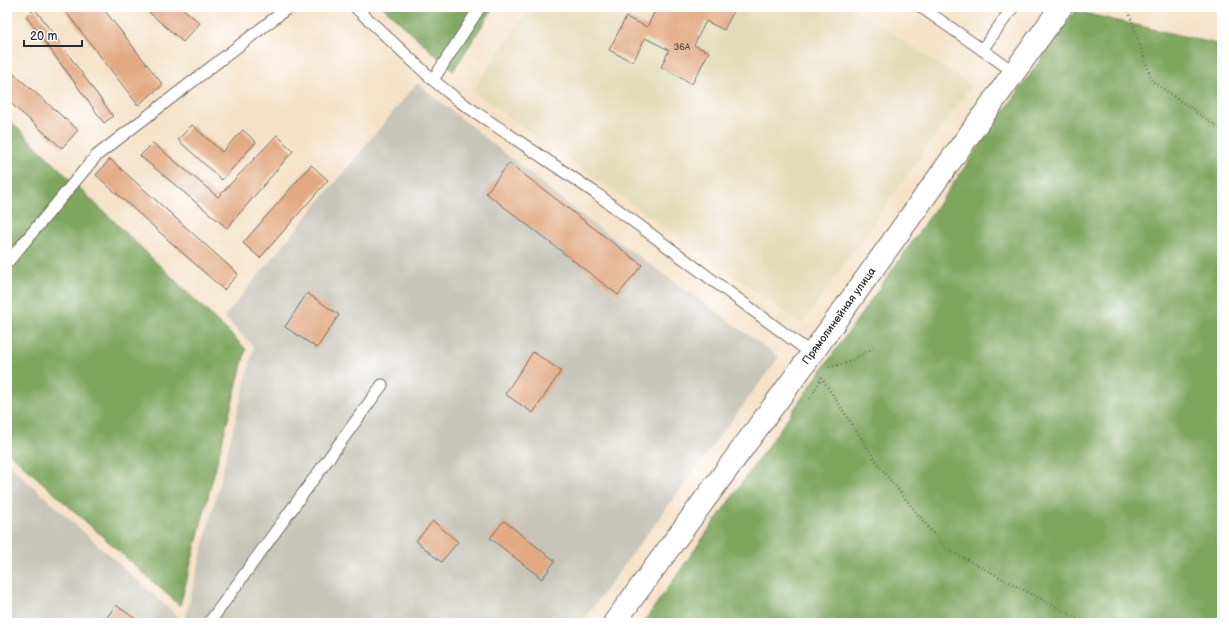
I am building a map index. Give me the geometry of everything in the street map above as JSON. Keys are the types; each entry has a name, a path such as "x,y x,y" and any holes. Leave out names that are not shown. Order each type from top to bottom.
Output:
{"street":[{"name":"Прямолинейная улица","path":"614,623 815,359 1014,72 1061,7"}],"lane":[{"path":"7,263 96,156 288,7"},
{"path":"355,7 433,80 459,101 594,192 815,359"},
{"path":"433,80 480,7"},
{"path":"921,7 1014,72"},
{"path":"982,50 1013,7"},
{"path":"209,623 382,385"}],"path":[{"path":"1127,7 1152,81 1222,130"},
{"path":"815,359 847,363 873,348"},
{"path":"815,359 822,378 880,467 944,548 1086,623"},
{"path":"810,399 822,378 815,359"}],"shaded area":[{"path":"530,7 852,7 971,85 802,324 472,91"},
{"path":"417,83 584,217 779,357 581,623 7,623 7,463 184,622 254,347 224,317"}],"green space":[{"path":"383,7 494,7 453,71"},
{"path":"1075,11 1222,45 1222,623 643,623"},
{"path":"7,118 246,349 180,606 7,451"}],"building":[{"path":"62,7 102,7 163,85 138,105"},
{"path":"143,7 181,7 200,23 183,42"},
{"path":"657,7 691,7 700,11 702,7 736,7 724,30 706,21 694,45 709,52 692,84 661,67 669,50 645,38 633,62 609,50 626,17 647,27"},
{"path":"990,7 1003,7 999,13"},
{"path":"35,9 113,116 104,123 26,16"},
{"path":"7,68 78,130 62,148 7,100"},
{"path":"192,125 222,152 243,130 256,142 222,180 178,140"},
{"path":"277,135 293,151 227,228 140,156 153,143 218,197"},
{"path":"110,159 238,274 224,290 96,175"},
{"path":"509,163 642,265 618,295 486,193"},
{"path":"311,165 328,180 260,258 243,243"},
{"path":"307,293 339,315 317,348 285,327"},
{"path":"533,352 561,371 533,413 505,394"},
{"path":"433,521 458,542 441,562 416,541"},
{"path":"504,521 555,561 542,579 490,538"},
{"path":"116,605 141,623 103,623"}]}
